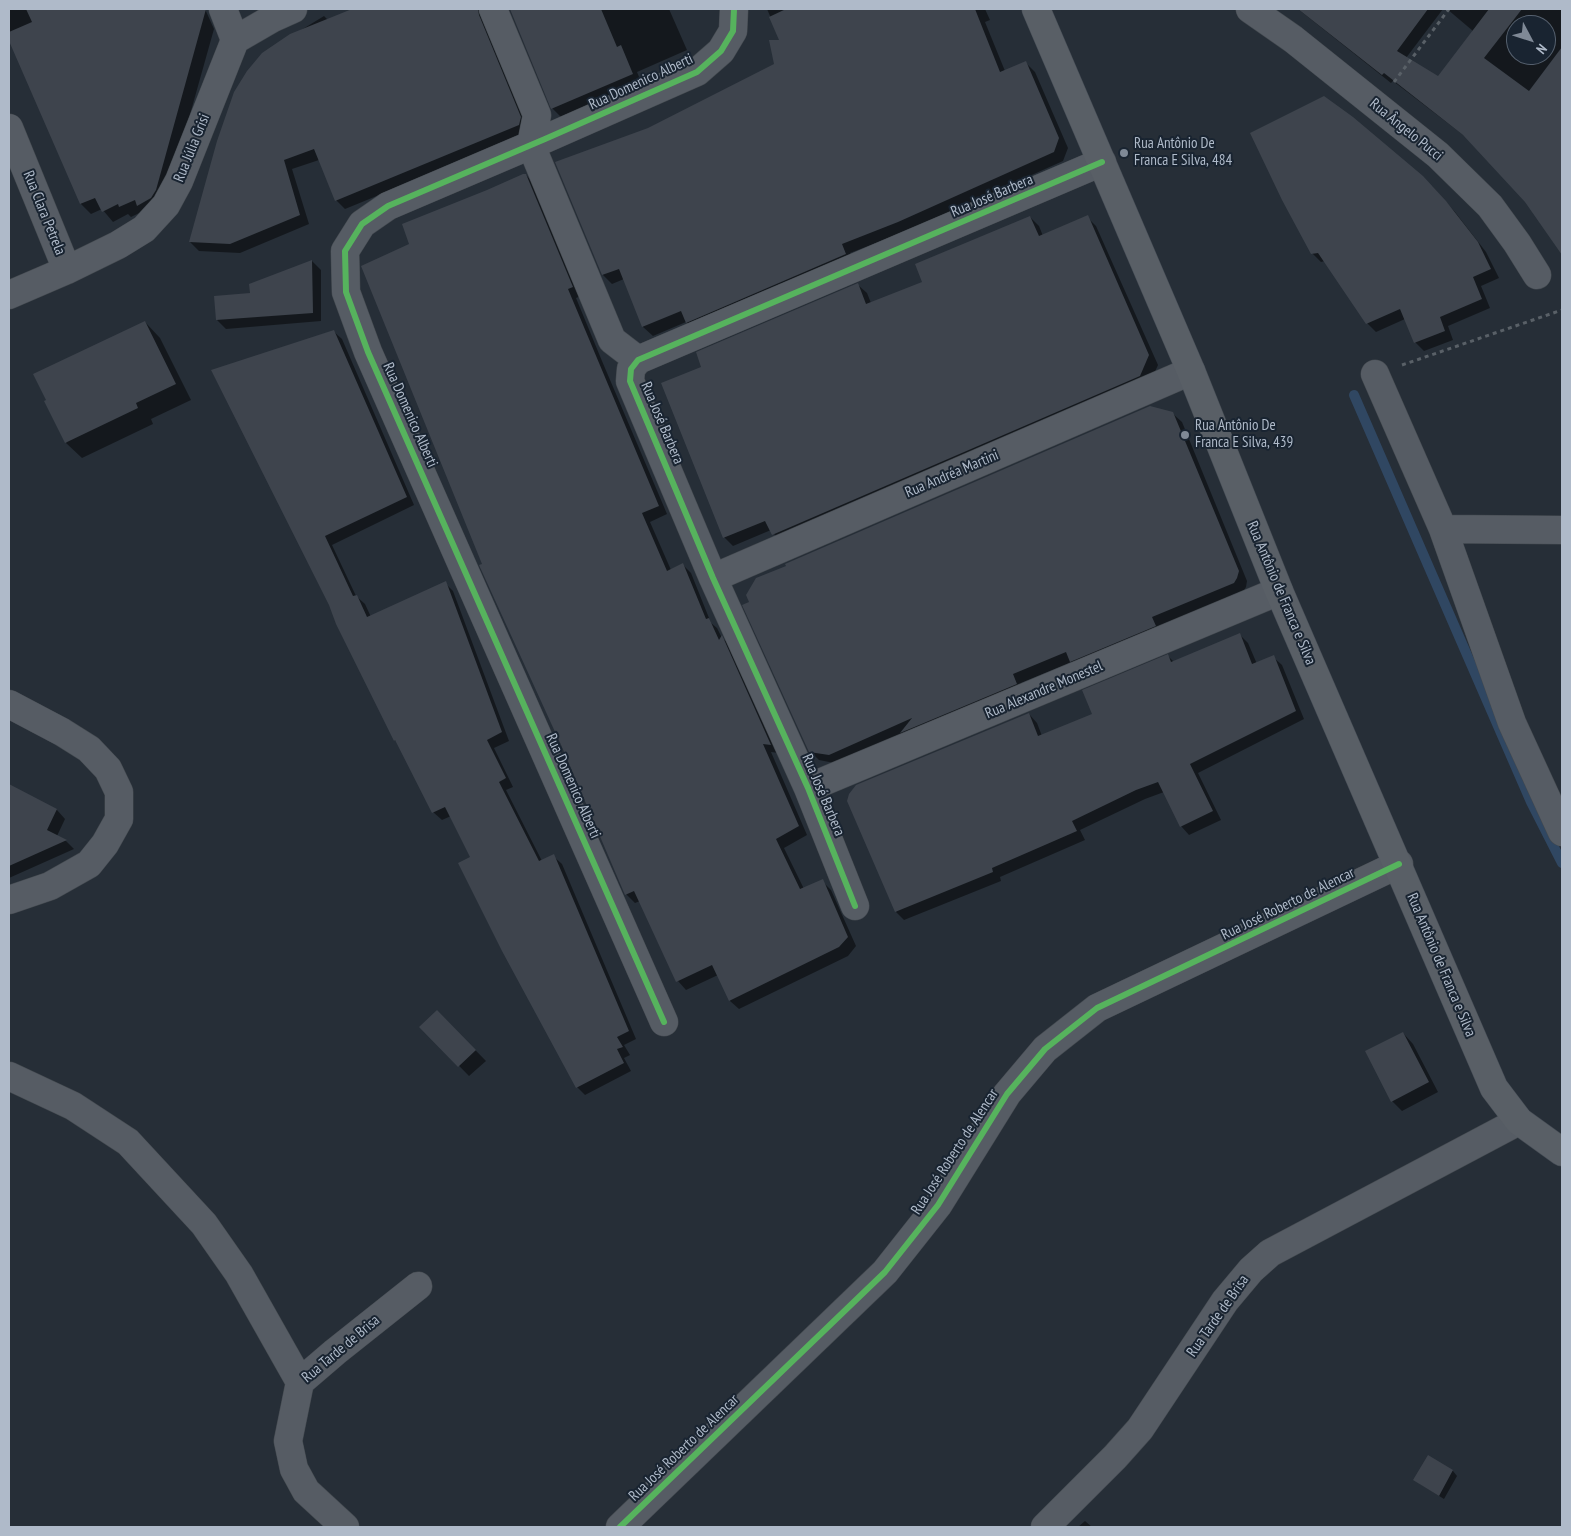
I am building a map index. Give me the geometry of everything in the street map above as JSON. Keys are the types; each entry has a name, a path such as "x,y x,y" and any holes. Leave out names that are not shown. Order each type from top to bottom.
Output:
{"main road":[{"name":"Rua Antônio de Franca e Silva","path":"1036,9 1191,371 1279,591 1399,864 1494,1088 1519,1121 1562,1152"}],"street":[{"path":"223,9 235,40 272,18 293,9"},
{"path":"493,9 537,115 531,145 612,340 638,360"},
{"name":"Rua Domenico Alberti","path":"664,1022 368,352 346,292 345,251 362,224 388,206 697,72 721,51 733,31 734,9"},
{"name":"Rua Ângelo Pucci","path":"1250,9 1293,39 1438,154 1490,206 1537,275"},
{"name":"Rua Júlia Grisi","path":"9,295 118,245 144,229 166,205 179,181 235,40"},
{"name":"Rua Clara Petrela","path":"9,128 67,270"},
{"name":"Rua José Barbera","path":"855,906 808,788 713,578 630,381 631,369 638,360 1102,162"},
{"name":"Rua Andréa Martini","path":"713,578 1191,371"},
{"path":"1375,374 1443,529 1512,723 1562,832"},
{"path":"1443,529 1562,530"},
{"name":"Rua Alexandre Monestel","path":"808,788 1279,591"},
{"path":"9,704 62,732 89,750 108,769 119,792 119,819 105,844 89,864 50,886 9,900"},
{"name":"Rua José Roberto de Alencar","path":"620,1527 885,1272 938,1205 1007,1094 1045,1049 1097,1008 1399,864"},
{"path":"9,1076 73,1106 128,1142 204,1224 239,1274 300,1382"},
{"name":"Rua Tarde de Brisa","path":"1045,1527 1116,1457 1140,1429 1225,1301 1251,1270 1270,1253 1519,1121"},
{"name":"Rua Tarde de Brisa","path":"345,1527 306,1491 294,1469 288,1441 300,1382 418,1286"}],"path":[{"path":"1376,105 1449,9"},
{"path":"1375,374 1562,310"}],"building":[{"path":"26,9 206,9 156,190 151,198 137,206 135,200 119,207 118,204 102,212 95,198 80,204 9,41 9,32 32,22"},
{"path":"352,9 478,9 521,117 519,125 335,201 314,149 284,160 300,215 230,244 189,242 217,141 234,92 247,71 262,53 290,34"},
{"path":"510,9 601,9 617,47 621,45 633,74 551,109"},
{"path":"786,9 975,9 1000,72 1026,61 1059,138 1054,152 898,222 842,244 846,254 686,323 681,311 642,327 619,269 602,275 555,162 648,128 774,64 769,40 779,40 769,17"},
{"path":"1298,9 1428,9 1397,51 1438,76 1489,9 1522,9 1517,15 1506,15 1506,30 1484,58 1529,91 1548,65 1556,65 1556,55 1562,47 1562,255 1525,202 1463,135 1384,73 1382,75"},
{"path":"1324,96 1353,117 1423,176 1446,201 1478,242 1491,269 1473,277 1482,299 1440,317 1445,331 1414,343 1400,309 1366,324 1318,253 1311,254 1282,200 1250,133"},
{"path":"526,174 573,287 568,289 659,506 642,513 667,571 683,563 706,619 709,618 719,640 722,635 771,745 763,744 799,826 776,839 800,889 823,879 848,937 839,947 729,1001 712,965 676,982 634,891 625,895 561,745 479,565 482,564 361,266 409,244 402,224"},
{"path":"1088,215 1149,355 1140,376 772,535 765,521 723,538 661,383 701,367 696,352 858,283 866,304 922,282 915,264 1030,216 1039,236"},
{"path":"312,260 313,313 216,320 214,296 250,293 249,284"},
{"path":"145,321 176,384 136,403 138,408 65,443 33,374"},
{"path":"334,330 407,497 325,536 353,596 357,595 367,617 446,581 502,732 487,740 506,778 499,782 539,861 554,854 629,1031 617,1037 623,1047 617,1049 624,1063 576,1088 502,951 458,863 470,857 445,807 432,813 394,741 336,624 329,605 211,370"},
{"path":"1150,406 1173,412 1239,571 1234,583 1152,617 1156,626 1070,662 1066,652 1013,674 1017,684 900,733 912,718 829,755 809,752 742,605 749,602 746,595 756,578"},
{"path":"1240,633 1252,664 1274,655 1296,711 1190,764 1213,811 1180,827 1158,782 1136,790 1072,821 1077,831 992,868 993,872 895,912 847,801 849,794 856,785 1029,713 1038,736 1092,714 1082,690 1168,654 1171,662"},
{"path":"9,784 57,809 47,830 67,840 9,866"},
{"path":"437,1010 476,1050 458,1067 419,1027"},
{"path":"1403,1032 1429,1082 1391,1102 1365,1051"},
{"path":"1428,1455 1453,1470 1439,1496 1413,1480"}],"waterway":[{"path":"1354,395 1531,802 1562,863"}],"cycle path":[{"path":"664,1022 368,352 346,292 345,251 362,224 388,206 697,72 721,51 733,31 734,9"},
{"path":"855,906 808,788 713,578 630,381 631,369 638,360 1102,162"},
{"path":"620,1527 885,1272 938,1205 1007,1094 1045,1049 1097,1008 1399,864"}],"place":[{"name":"Rua Antônio De Franca E Silva, 484","path":"1124,153"},
{"name":"Rua Antônio De Franca E Silva, 439","path":"1185,435"}]}
